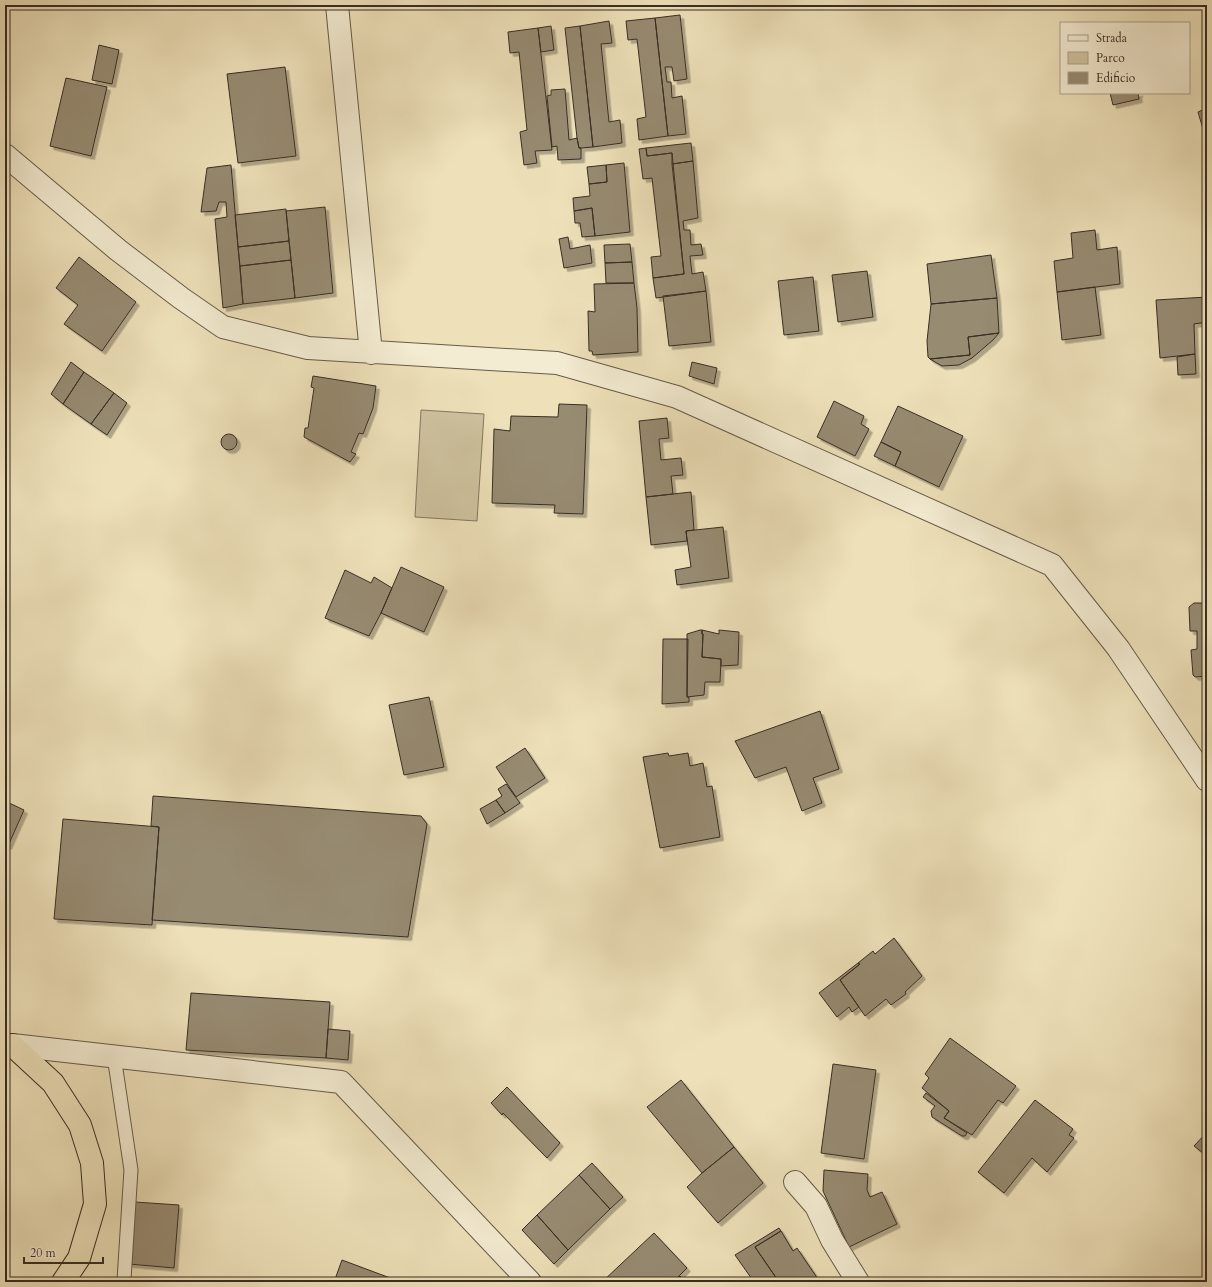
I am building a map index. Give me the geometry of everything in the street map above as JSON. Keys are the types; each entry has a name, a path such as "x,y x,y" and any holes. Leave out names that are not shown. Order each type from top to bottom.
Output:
{"highway":[{"path":"12,1045 53,1083 80,1125 92,1162 95,1204 79,1258 63,1282"}],"street":[{"path":"337,5 370,353"},
{"path":"5,155 118,250 181,298 223,327 308,348 370,353 557,363 676,396 1052,566 1118,648 1207,780"},
{"path":"12,1045 341,1082 530,1282"},
{"path":"795,1182 816,1206 832,1240 858,1282"}],"lane":[{"path":"114,1056 131,1170 124,1280 122,1282"}],"green space":[{"path":"421,410 484,414 477,521 415,517"}],"building":[{"path":"680,15 687,79 674,81 672,67 665,67 667,82 671,82 672,98 682,96 686,134 668,136 655,18"},
{"path":"655,18 668,136 639,140 637,119 646,117 637,39 628,40 626,21"},
{"path":"609,21 612,43 601,44 609,122 620,120 622,143 593,147 580,26"},
{"path":"551,26 554,50 541,52 538,28"},
{"path":"580,26 593,147 579,148 565,28"},
{"path":"538,28 552,150 535,151 537,163 524,165 520,132 527,130 519,52 510,53 508,32"},
{"path":"99,45 119,50 112,84 92,80"},
{"path":"285,67 296,156 238,163 227,74"},
{"path":"66,78 107,87 91,156 50,146"},
{"path":"565,89 569,140 577,138 579,148 581,148 581,159 558,160 557,146 552,147 547,96 551,95 551,90"},
{"path":"1110,94 1138,94 1139,99 1113,105"},
{"path":"1207,108 1207,128 1203,129 1198,112"},
{"path":"691,143 693,161 672,164 672,153 647,156 646,148"},
{"path":"646,148 647,156 672,153 684,274 653,278 651,257 661,256 652,178 643,179 639,149"},
{"path":"693,161 698,218 683,221 684,230 690,230 691,245 701,244 703,255 690,256 692,274 703,272 706,291 656,298 653,278 684,274 672,164"},
{"path":"624,163 630,232 595,236 592,208 574,211 573,198 590,196 589,184 607,182 606,165"},
{"path":"231,165 243,304 223,308 215,219 227,217 226,202 219,202 216,211 201,212 207,168"},
{"path":"606,165 607,182 589,184 587,167"},
{"path":"325,207 333,293 295,298 286,211"},
{"path":"592,208 595,236 582,237 580,223 575,223 574,211"},
{"path":"286,209 289,241 238,247 235,215"},
{"path":"1095,230 1097,250 1117,247 1120,284 1057,292 1054,261 1073,258 1071,233"},
{"path":"568,237 570,249 590,245 592,263 564,268 559,239"},
{"path":"289,241 291,260 240,266 238,247"},
{"path":"630,244 632,262 605,263 604,245"},
{"path":"991,255 997,298 931,304 927,264"},
{"path":"79,257 136,302 102,351 64,324 78,305 56,288"},
{"path":"291,260 295,298 243,304 240,266"},
{"path":"632,262 634,283 606,283 605,263"},
{"path":"867,271 873,317 838,322 832,275"},
{"path":"813,277 819,331 784,335 778,281"},
{"path":"634,283 637,308 638,352 593,355 592,351 589,351 588,311 595,312 594,284"},
{"path":"1095,287 1101,335 1062,340 1057,292"},
{"path":"706,291 711,342 669,346 663,296"},
{"path":"1207,297 1207,322 1194,324 1195,354 1160,358 1156,300"},
{"path":"997,298 999,333 968,337 970,355 930,359 928,357 927,341 931,304"},
{"path":"999,333 972,358 959,365 942,366 930,359 970,355 968,337"},
{"path":"1195,354 1196,374 1178,375 1177,357"},
{"path":"71,362 84,372 63,404 51,394"},
{"path":"692,362 717,368 714,384 689,376"},
{"path":"84,372 114,393 91,424 63,404"},
{"path":"313,376 376,386 373,408 363,434 359,433 351,452 356,454 350,462 304,437 305,428 308,428 314,388 311,387"},
{"path":"114,393 127,403 107,435 91,424"},
{"path":"834,401 864,416 861,424 869,429 855,456 817,437"},
{"path":"559,404 587,405 583,514 554,513 555,505 492,503 494,429 510,431 511,416 558,417"},
{"path":"898,406 963,436 939,487 895,466 901,452 881,442"},
{"path":"667,418 669,438 659,439 661,460 681,458 683,475 671,476 673,494 646,497 639,421"},
{"path":"229,434 235,436 237,442 235,448 229,450 223,448 221,442 223,436"},
{"path":"881,442 901,452 895,466 874,456"},
{"path":"691,492 694,530 686,531 687,541 651,545 646,497"},
{"path":"723,527 729,578 677,585 675,570 691,567 686,531"},
{"path":"401,567 444,587 424,632 381,613"},
{"path":"345,570 371,583 374,577 392,588 369,636 325,618"},
{"path":"1194,603 1203,603 1203,609 1207,609 1207,676 1195,677 1193,675 1191,650 1197,649 1197,631 1190,631 1189,607"},
{"path":"702,630 703,634 702,657 721,659 720,682 705,682 704,695 687,697 687,634"},
{"path":"702,630 719,634 719,630 739,632 738,665 721,666 721,659 702,657"},
{"path":"663,639 688,639 687,697 689,697 689,702 662,704"},
{"path":"429,697 444,767 404,775 389,705"},
{"path":"820,711 839,769 813,778 822,803 802,811 786,767 755,778 735,741"},
{"path":"525,748 545,778 516,797 496,767"},
{"path":"668,753 669,756 688,753 690,766 703,763 707,787 712,786 720,837 660,848 643,757"},
{"path":"506,784 520,803 505,813 496,800 502,796 498,789"},
{"path":"153,796 421,816 427,824 408,937 152,920 159,827 151,826"},
{"path":"496,800 505,813 487,824 480,809"},
{"path":"5,801 24,810 8,846 5,844"},
{"path":"63,819 159,827 152,925 54,919"},
{"path":"894,938 922,976 905,992 906,994 891,1005 886,999 865,1016 840,980 873,951 875,954"},
{"path":"858,963 860,964 840,980 859,1007 852,1012 849,1007 837,1017 819,993"},
{"path":"191,993 330,1002 326,1058 186,1050"},
{"path":"328,1029 350,1031 348,1060 326,1058"},
{"path":"950,1038 1016,1086 1003,1103 998,1100 972,1135 944,1118 949,1111 922,1088 929,1078 925,1074"},
{"path":"833,1064 876,1070 864,1159 821,1153"},
{"path":"681,1080 734,1147 702,1173 647,1107"},
{"path":"507,1087 560,1143 547,1158 503,1113 502,1115 491,1103"},
{"path":"926,1093 949,1111 944,1118 967,1133 965,1136 962,1136 932,1117 931,1111 935,1106 923,1097"},
{"path":"1035,1100 1073,1129 1069,1135 1074,1138 1047,1172 1032,1158 1004,1193 978,1172"},
{"path":"1207,1132 1207,1156 1194,1146"},
{"path":"734,1147 763,1183 718,1223 687,1187"},
{"path":"1207,1157 1207,1167 1202,1162"},
{"path":"592,1163 623,1197 610,1209 579,1175"},
{"path":"824,1170 868,1174 867,1190 870,1197 882,1192 897,1224 849,1247 823,1191"},
{"path":"579,1175 610,1209 568,1250 537,1215"},
{"path":"135,1202 179,1205 174,1268 129,1264"},
{"path":"537,1215 568,1250 554,1264 522,1230"},
{"path":"779,1228 781,1231 755,1247 779,1282 754,1282 735,1255"},
{"path":"781,1231 793,1251 797,1248 820,1282 779,1282 755,1247"},
{"path":"654,1233 687,1268 673,1282 602,1282"},
{"path":"342,1260 401,1282 334,1282"},
{"path":"680,1276 686,1282 673,1282"}]}
